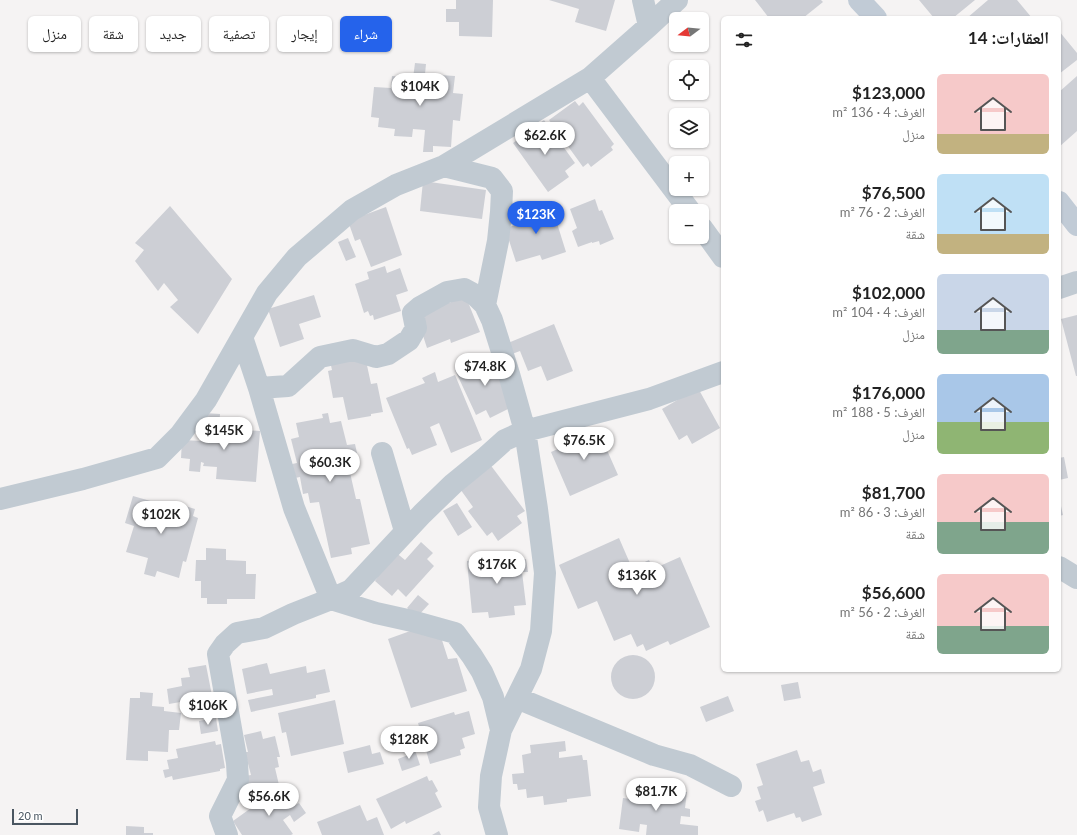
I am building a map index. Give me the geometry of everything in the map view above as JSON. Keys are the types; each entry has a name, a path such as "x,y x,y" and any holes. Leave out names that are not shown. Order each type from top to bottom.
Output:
{"main road":[{"path":"859,0 874,16"},
{"path":"1061,205 1077,225"}],"street":[{"path":"643,0 649,26"},
{"path":"0,499 83,479 157,458 180,435 206,400 267,292 297,257 352,210 396,185 444,166 590,78 677,0"},
{"path":"590,78 685,204"},
{"path":"444,166 492,178 502,191 498,241 485,305"},
{"path":"709,238 721,254"},
{"path":"1061,287 1077,282"},
{"path":"259,388 288,386 320,357 353,350 376,357 388,354 409,340 416,328 413,313 420,307 447,292 464,289 475,295 485,305 492,320 525,431 545,572 541,632 531,669 502,730 491,776 489,807 497,835"},
{"path":"242,337 259,388 294,508 331,599"},
{"path":"226,835 220,816 238,780 237,764 218,654 225,644 237,632 264,628 293,614 351,590 392,547 405,531 453,484 505,440 525,431 649,399 721,373"},
{"path":"382,453 405,531"},
{"path":"1061,568 1077,578"},
{"path":"331,599 376,613 455,633 482,672 493,698 502,730"},
{"path":"516,698 654,755 690,765 731,786"}],"building":[{"path":"456,0 493,0 492,37 459,36 459,22 446,22 446,9 456,9"},
{"path":"549,0 615,0 606,31 575,22 579,9"},
{"path":"755,0 821,0 823,2 806,16 767,16"},
{"path":"919,0 975,0 955,16 932,16"},
{"path":"988,0 1017,0 1030,16 969,16"},
{"path":"1061,33 1077,53 1077,60 1061,72"},
{"path":"415,63 426,64 425,74 455,76 453,93 463,94 460,121 453,120 451,147 433,146 433,152 423,152 425,130 413,129 412,137 394,136 395,129 378,127 379,118 371,117 374,87 391,88 392,76 413,78"},
{"path":"1077,76 1077,131 1061,145 1061,90"},
{"path":"575,101 579,106 583,102 614,144 611,147 613,150 591,167 588,163 583,167 549,120"},
{"path":"544,120 575,163 565,171 569,177 548,192 513,143"},
{"path":"423,181 486,190 482,219 420,211"},
{"path":"595,199 599,211 602,210 614,239 600,245 599,241 578,247 572,231 577,228 570,209"},
{"path":"551,204 566,252 542,260 540,255 516,262 505,228 519,224 516,214"},
{"path":"170,206 232,279 198,334 170,307 178,300 164,283 158,291 135,261 144,250 135,243"},
{"path":"386,207 402,255 371,267 360,239 355,241 348,221"},
{"path":"348,238 356,257 346,261 338,242"},
{"path":"385,266 387,273 400,268 408,291 396,295 401,311 374,320 373,315 370,316 368,311 364,313 355,284 369,279 367,272"},
{"path":"314,295 321,317 299,324 304,339 280,347 268,309"},
{"path":"466,297 480,332 451,343 450,339 427,348 416,314"},
{"path":"1077,315 1077,376 1076,376 1061,319"},
{"path":"554,324 573,371 547,381 541,366 528,371 520,351 512,354 508,343"},
{"path":"489,354 514,406 490,418 486,410 476,415 455,370"},
{"path":"365,356 371,384 377,383 383,412 371,414 371,416 348,420 343,397 333,398 328,371 332,370 330,361"},
{"path":"435,372 438,382 455,375 482,440 451,453 439,423 430,427 437,445 412,455 409,448 407,449 386,398 425,383 422,378"},
{"path":"698,388 720,428 692,444 687,435 679,440 662,409"},
{"path":"204,413 220,414 219,429 222,429 223,423 232,424 232,429 260,431 256,482 216,479 217,467 203,466 204,463 201,462 200,472 189,471 190,459 181,458 182,440 202,441"},
{"path":"328,413 330,423 341,421 347,445 355,444 357,453 346,455 356,499 360,499 370,544 351,548 352,554 331,558 319,502 310,503 308,493 303,494 300,477 295,478 292,464 297,463 291,439 299,437 296,423 323,418 322,414"},
{"path":"582,428 589,436 599,432 618,475 570,496 551,452 567,445 563,436"},
{"path":"1064,457 1068,478 1061,480 1061,458"},
{"path":"489,463 525,511 517,516 522,523 498,541 492,532 487,536 468,511 473,507 458,486"},
{"path":"133,496 168,506 169,501 195,509 193,516 198,518 186,562 183,561 179,578 157,571 155,577 144,574 148,558 126,552 134,526 125,523"},
{"path":"457,503 472,527 458,536 443,511"},
{"path":"619,538 632,568 649,560 653,569 680,557 710,627 670,645 668,641 646,651 643,644 637,647 631,634 614,641 597,601 578,609 559,565"},
{"path":"421,542 433,553 427,559 434,566 406,597 398,589 392,596 375,581 394,551 405,560"},
{"path":"206,548 226,549 226,560 246,561 246,574 256,574 255,599 227,599 227,604 207,604 207,598 201,598 201,581 195,581 196,560 206,560"},
{"path":"512,551 513,561 526,559 528,572 522,572 526,605 514,606 515,615 489,618 488,612 472,613 467,561 505,558 504,552"},
{"path":"418,595 429,604 417,617 407,608"},
{"path":"413,630 441,637 448,659 457,658 467,691 411,708 388,639"},
{"path":"629,655 637,655 649,661 655,673 655,681 649,693 637,699 629,699 617,693 611,681 611,673 617,661"},
{"path":"267,663 270,674 306,666 307,673 325,669 330,692 316,695 316,698 251,712 248,700 273,695 272,689 247,694 242,669"},
{"path":"206,665 214,706 194,710 192,700 169,704 167,689 182,686 181,678 190,677 188,668"},
{"path":"798,682 801,698 784,701 781,685"},
{"path":"140,692 153,693 152,706 164,707 164,711 181,713 179,730 169,730 168,752 148,751 148,761 126,760 130,698 140,698"},
{"path":"728,696 734,711 706,722 700,707"},
{"path":"335,700 344,744 291,756 286,732 282,733 278,713"},
{"path":"469,711 475,734 462,738 465,748 460,750 461,755 430,764 418,723 454,712 455,715"},
{"path":"216,718 218,731 201,734 199,721"},
{"path":"261,731 263,739 275,736 280,757 277,757 279,767 275,768 279,785 255,791 255,789 249,790 245,776 251,775 245,752 248,752 244,735"},
{"path":"215,741 216,745 221,744 225,768 220,769 220,771 173,780 172,776 165,778 163,770 169,769 167,760 178,758 176,749"},
{"path":"565,741 566,751 559,752 559,758 582,755 583,760 587,760 591,796 567,799 567,802 544,805 543,796 527,798 526,789 518,790 517,784 513,784 512,774 524,773 522,755 531,753 530,745"},
{"path":"370,745 372,754 380,752 384,764 348,773 343,752"},
{"path":"414,747 420,765 402,771 398,759 408,755 406,750"},
{"path":"797,750 801,762 809,760 813,772 821,769 825,783 813,787 822,815 802,822 800,817 796,818 794,813 767,822 763,810 759,812 755,801 761,799 757,787 763,785 756,764"},
{"path":"427,776 429,781 432,780 438,791 435,793 442,807 406,824 405,821 391,829 376,799"},
{"path":"631,786 687,792 685,808 690,809 690,817 681,816 680,824 698,826 698,835 646,835 647,825 640,824 639,832 619,829 623,798 630,799"},
{"path":"275,791 285,805 290,801 294,806 299,803 306,813 294,822 290,815 283,820 293,834 242,835 233,821"},
{"path":"360,805 367,821 377,817 384,835 322,835 317,822"},
{"path":"126,826 144,827 144,833 153,833 153,835 126,835"},
{"path":"439,831 441,835 432,835"}]}
